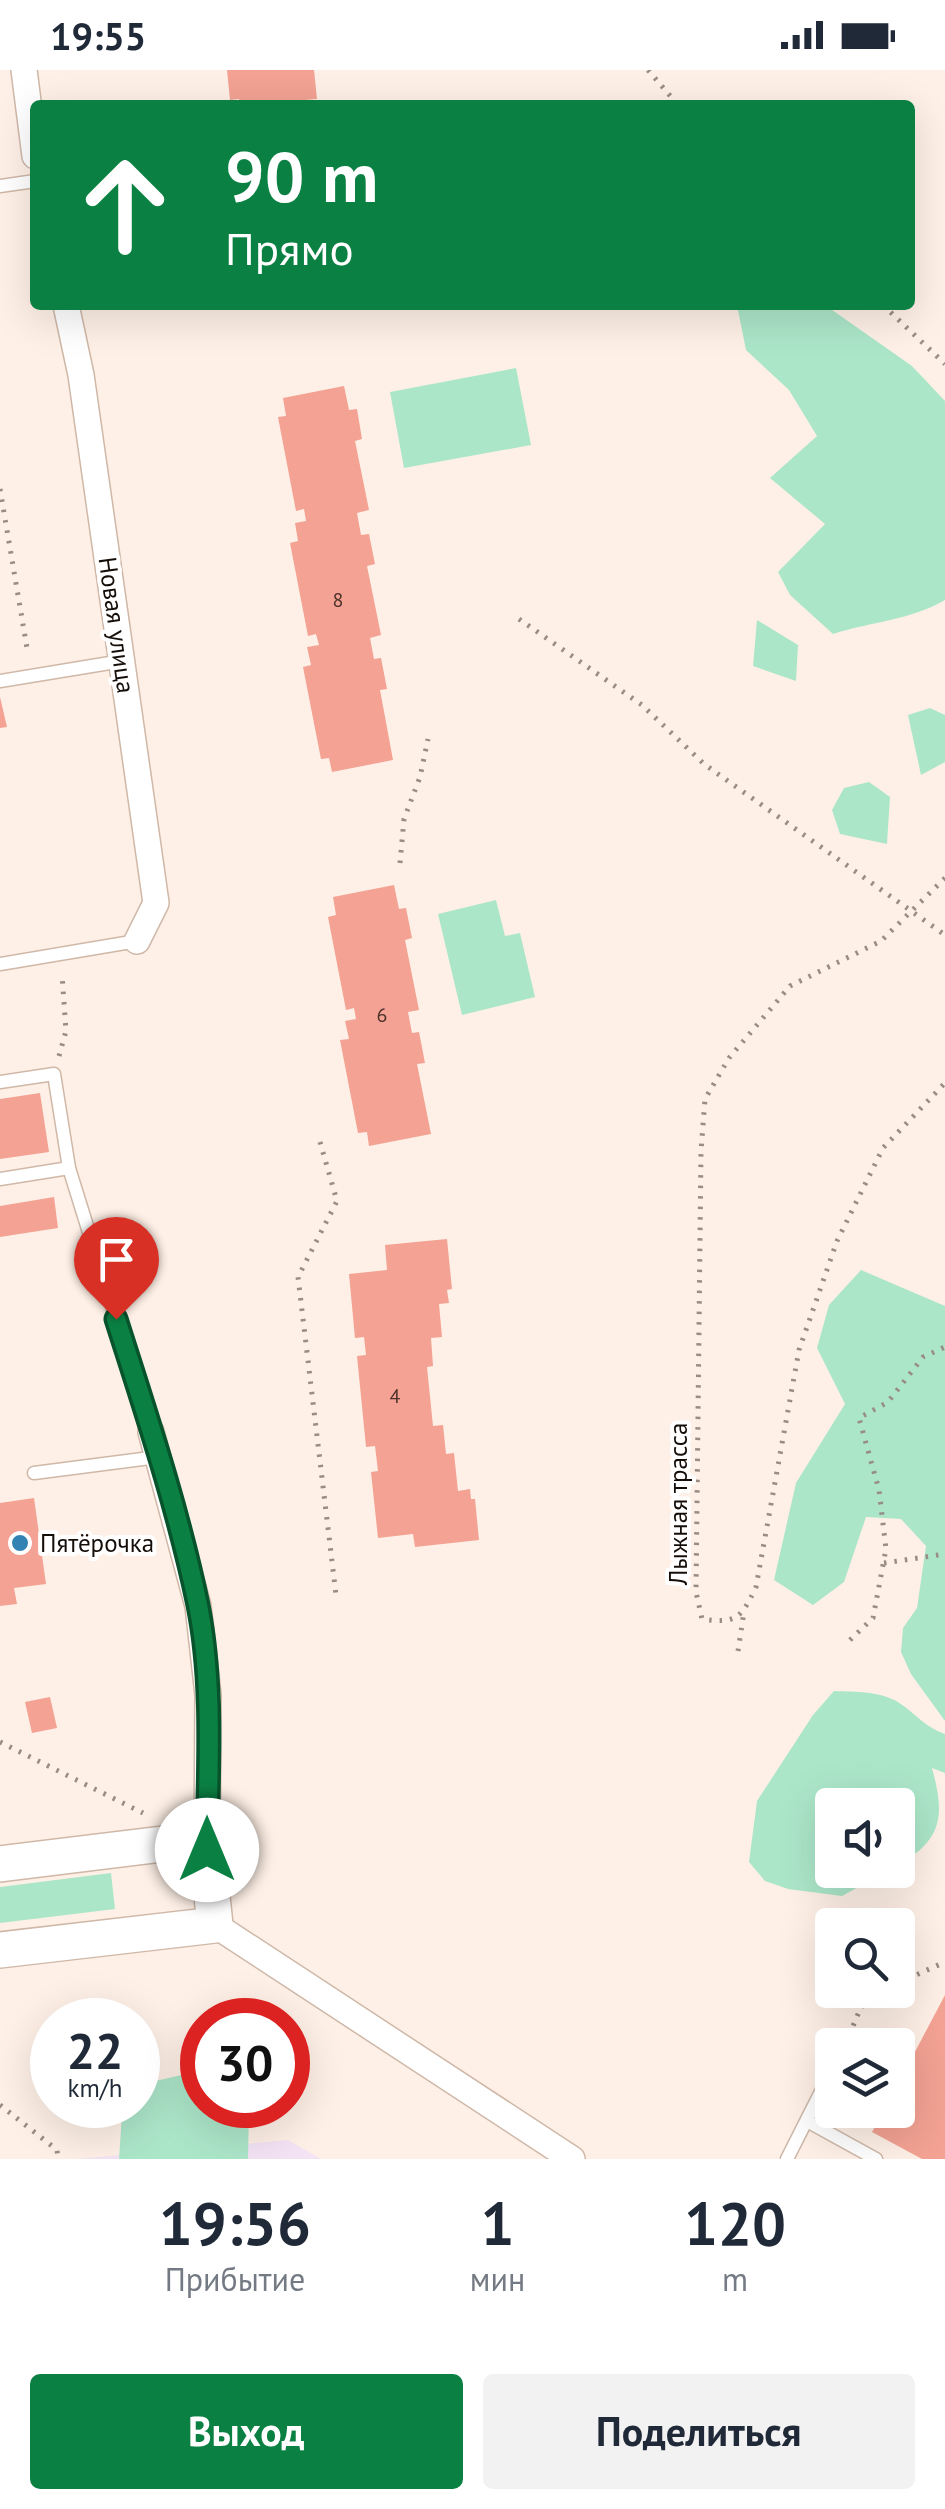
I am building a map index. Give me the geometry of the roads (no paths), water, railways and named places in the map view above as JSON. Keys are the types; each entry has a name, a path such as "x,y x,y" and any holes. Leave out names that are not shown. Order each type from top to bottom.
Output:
{"street":[{"path":"24,70 30,117"},
{"name":"Новая улица","path":"67,310 81,376 156,903 137,941"},
{"path":"151,1432 198,1606 208,1696 201,1844 216,1926"},
{"path":"0,1864 201,1844"},
{"path":"0,1950 216,1926 572,2159"}],"lane":[{"path":"0,186 30,181"},
{"path":"0,681 122,661"},
{"path":"0,964 137,941"},
{"path":"0,1082 54,1074 69,1168 151,1432"},
{"path":"0,1179 69,1168"},
{"path":"34,1473 158,1457"},
{"path":"787,2159 815,2104"},
{"path":"806,2122 876,2159"}],"place":[{"name":"Пятёрочка","path":"20,1543"}]}
